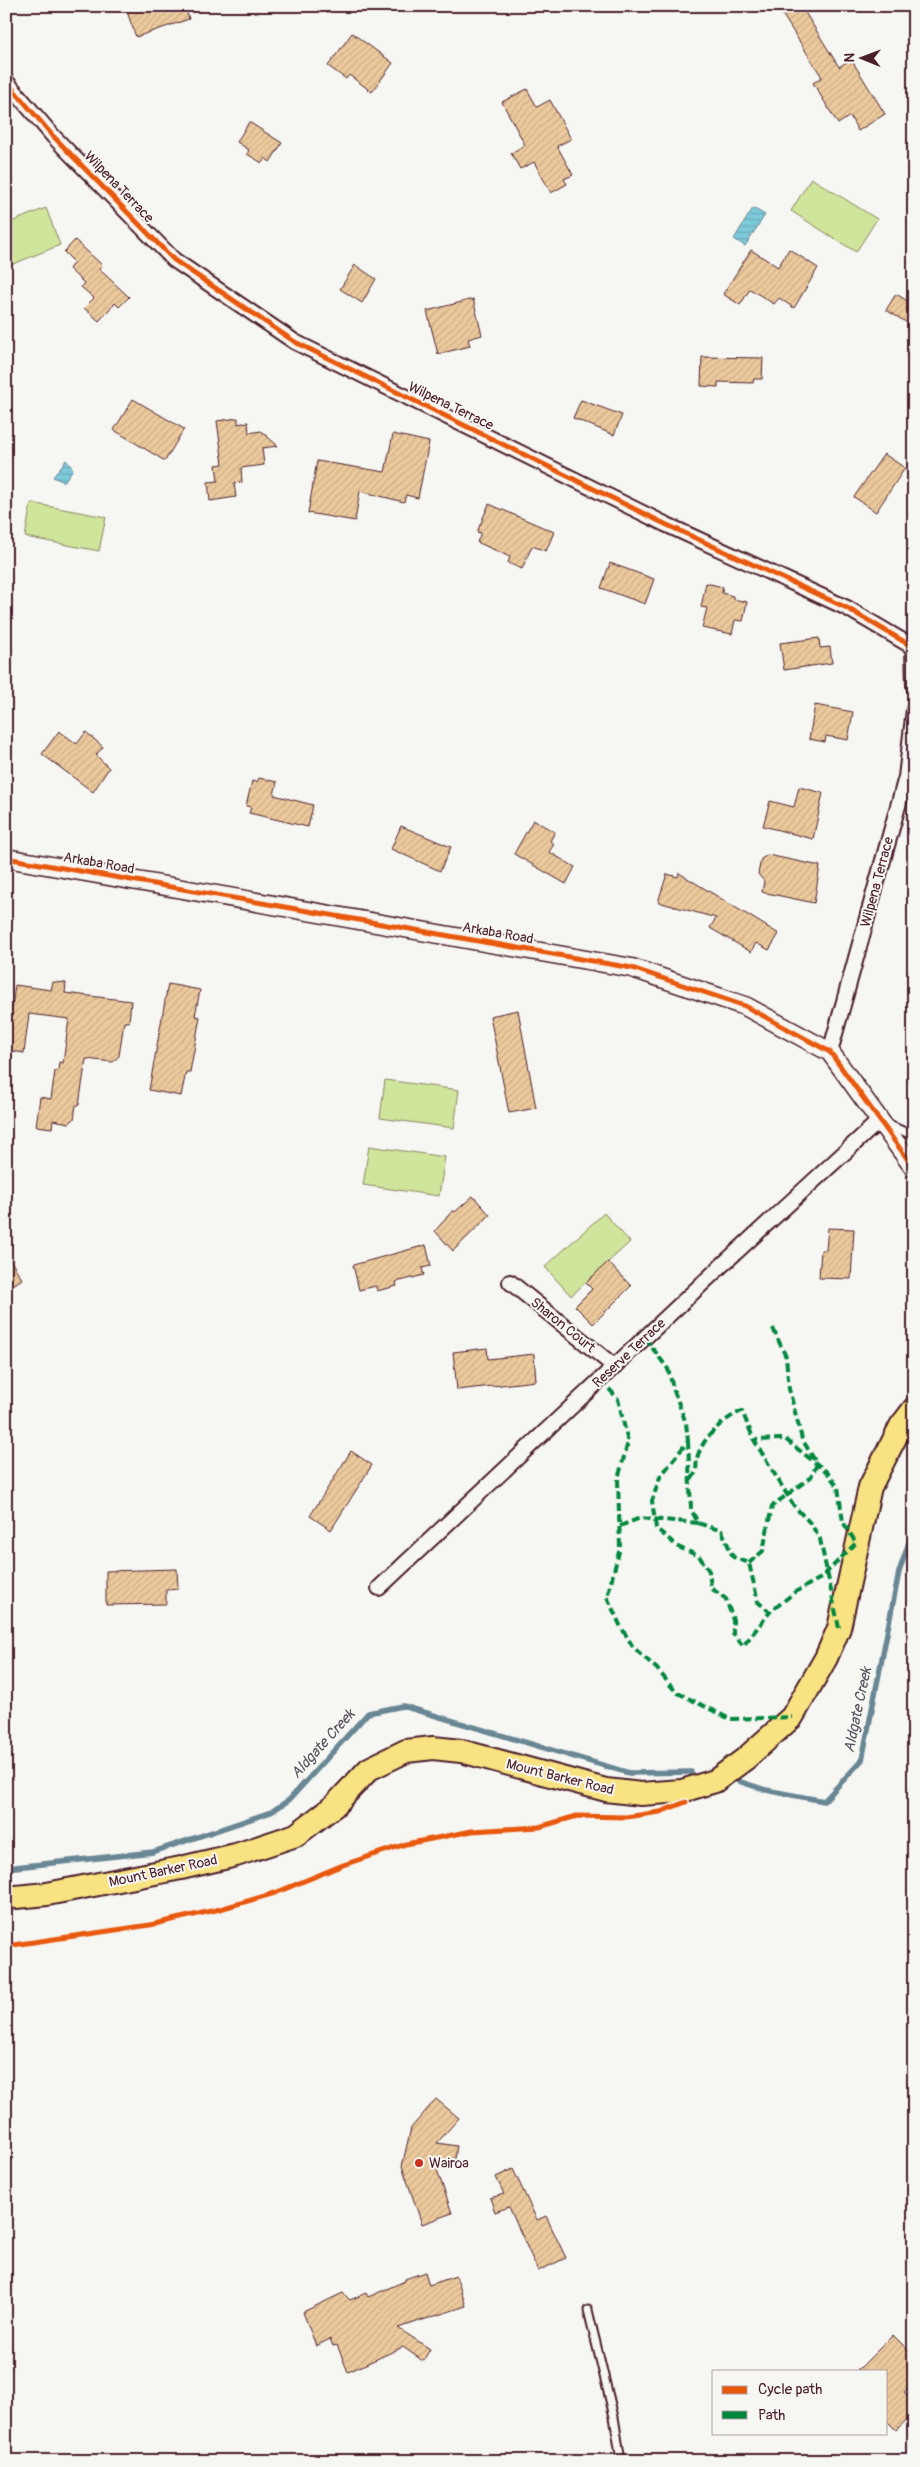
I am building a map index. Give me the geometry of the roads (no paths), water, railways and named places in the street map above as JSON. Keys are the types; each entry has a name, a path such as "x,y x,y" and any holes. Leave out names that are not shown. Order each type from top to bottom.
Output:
{"main road":[{"name":"Mount Barker Road","path":"6,1898 47,1894 181,1868 236,1855 296,1835 334,1806 369,1769 406,1751 433,1748 461,1751 606,1790 641,1794 682,1791 715,1781 745,1759 792,1717 826,1658 839,1628 870,1486 901,1426 914,1409"}],"street":[{"name":"Wilpena Terrace","path":"6,81 53,136 174,260 295,342 665,524 846,608 913,647 914,686"},
{"name":"Wilpena Terrace","path":"830,1052 906,777 914,709"},
{"name":"Arkaba Road","path":"6,858 632,968 745,1006 830,1052 914,1168"},
{"name":"Reserve Terrace","path":"379,1588 720,1266 880,1120"},
{"name":"Sharon Court","path":"510,1282 615,1367"}],"lane":[{"path":"880,1120 914,1136"},
{"path":"588,2310 614,2417 621,2461"}],"water":[{"path":"753,208 765,215 745,246 734,239"},
{"path":"66,460 73,469 64,482 53,477"}],"waterway":[{"name":"Aldgate Creek","path":"738,1781 766,1790 824,1801 862,1760 899,1572 914,1527"},
{"name":"Aldgate Creek","path":"6,1868 153,1852 271,1812 289,1800 368,1713 403,1706 629,1773 691,1772"}],"place":[{"name":"Wairoa","path":"419,2163"}]}
